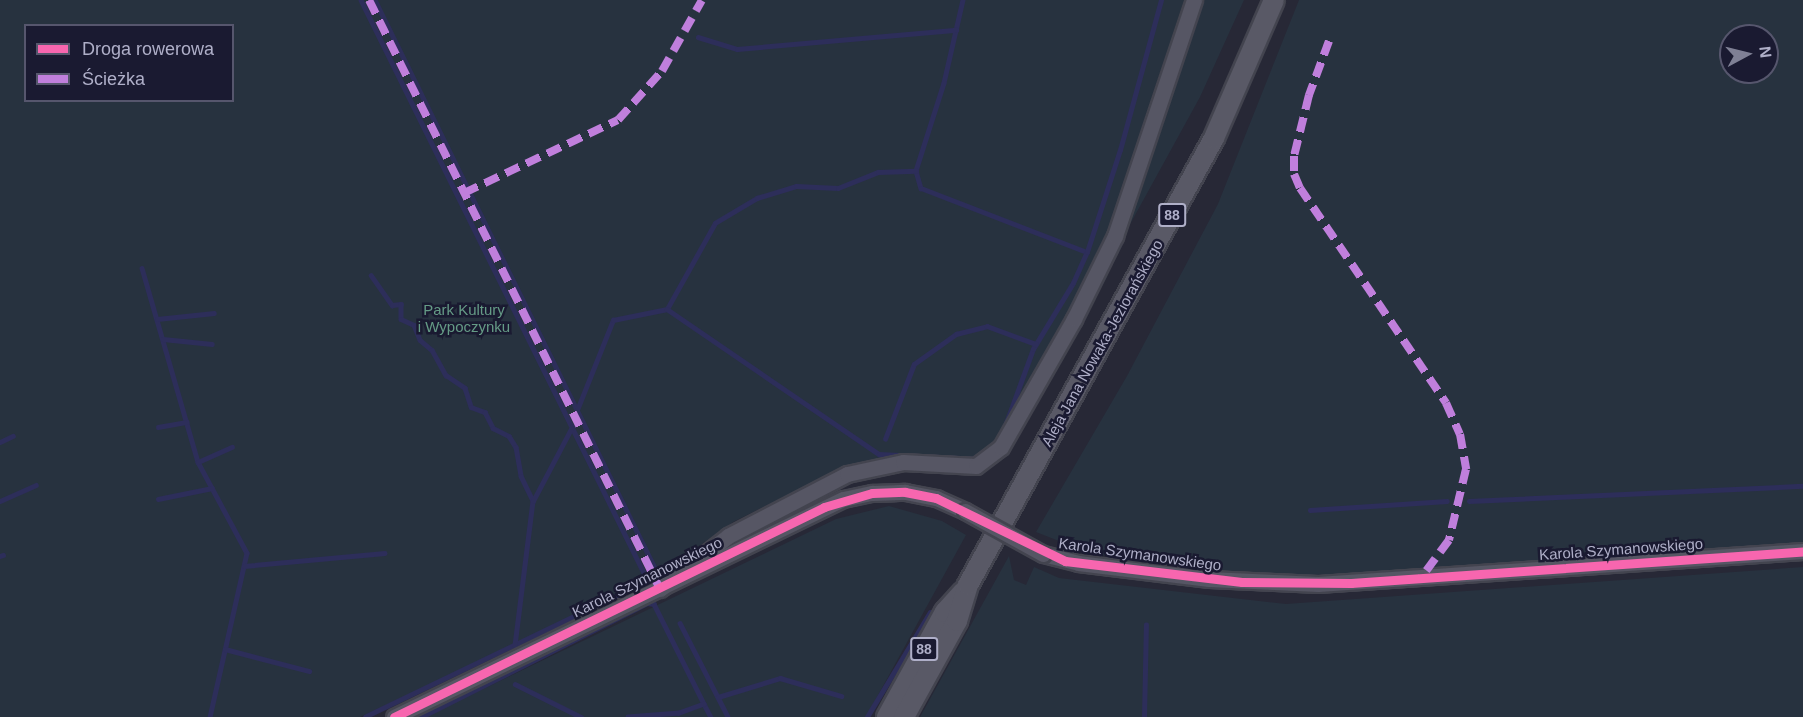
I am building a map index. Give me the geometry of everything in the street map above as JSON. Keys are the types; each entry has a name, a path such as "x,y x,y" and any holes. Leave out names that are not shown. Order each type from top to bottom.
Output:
{"main road":[{"name":"Aleja Jana Nowaka-Jeziorańskiego","path":"887,717 945,612 968,585 1214,138 1274,0"},
{"name":"Aleja Jana Nowaka-Jeziorańskiego","path":"904,717 957,621 968,585"}],"street":[{"path":"660,589 728,536 847,474 903,462 976,466 1001,447 1074,319 1115,236 1194,0"},
{"name":"Karola Szymanowskiego","path":"394,717 824,507 857,495 904,492 936,498 965,511 1043,554 1078,563 1170,575 1318,584 1803,551"}],"green space":[{"name":"Park Kultury i Wypoczynku","path":"0,0 1244,0 1200,97 1001,459 895,457 848,465 733,522 645,584 360,717 0,717"},
{"path":"1299,0 1803,0 1803,542 1510,567 1280,576 1181,569 1087,552 1036,532 1127,376 1218,204"},
{"path":"889,506 942,521 966,535 866,717 425,717 836,519"},
{"path":"1009,556 1014,580 1026,585 1034,567 1059,578 1286,604 1803,567 1803,717 920,717"}],"waterway":[{"path":"361,0 648,581 366,717"},
{"path":"375,0 655,568"},
{"path":"963,0 944,83 916,171 921,188 1087,252"},
{"path":"1003,431 1033,349 1073,283 1087,252 1120,150 1161,0"},
{"path":"698,37 737,49 956,30"},
{"path":"667,309 715,223 757,198 796,186 838,188 878,172 916,171"},
{"path":"142,268 198,462 247,553 210,717"},
{"path":"371,275 392,305 401,304 401,319 414,325 420,340 432,350 446,375 465,388 471,407 485,412 493,428 509,436 516,447 521,476 533,501 515,645"},
{"path":"577,410 613,320 667,309 879,454 980,459"},
{"path":"157,319 214,313"},
{"path":"885,439 914,364 956,334 987,326 1036,344"},
{"path":"163,339 212,344"},
{"path":"158,427 187,422"},
{"path":"533,501 572,427"},
{"path":"0,442 13,436"},
{"path":"198,462 232,447"},
{"path":"0,501 36,485"},
{"path":"1469,501 1803,486"},
{"path":"158,499 212,488"},
{"path":"1310,510 1447,501"},
{"path":"244,566 384,553"},
{"path":"421,717 648,603 654,604 704,704 679,713 628,717"},
{"path":"867,717 930,612"},
{"path":"680,623 728,717"},
{"path":"1144,717 1146,625"},
{"path":"225,649 309,671"},
{"path":"718,697 780,678 841,696"},
{"path":"515,684 581,717"},
{"path":"704,704 711,717"}],"marked path":[{"path":"369,0 660,589"},
{"path":"464,193 618,120 662,71 702,0"},
{"path":"1329,41 1309,95 1294,156 1294,174 1300,188 1446,403 1460,434 1466,469 1449,540 1420,579"}],"cycle path":[{"path":"394,717 824,507 872,493 905,492 936,498 1065,561 1242,582 1351,583 1803,551"}]}
